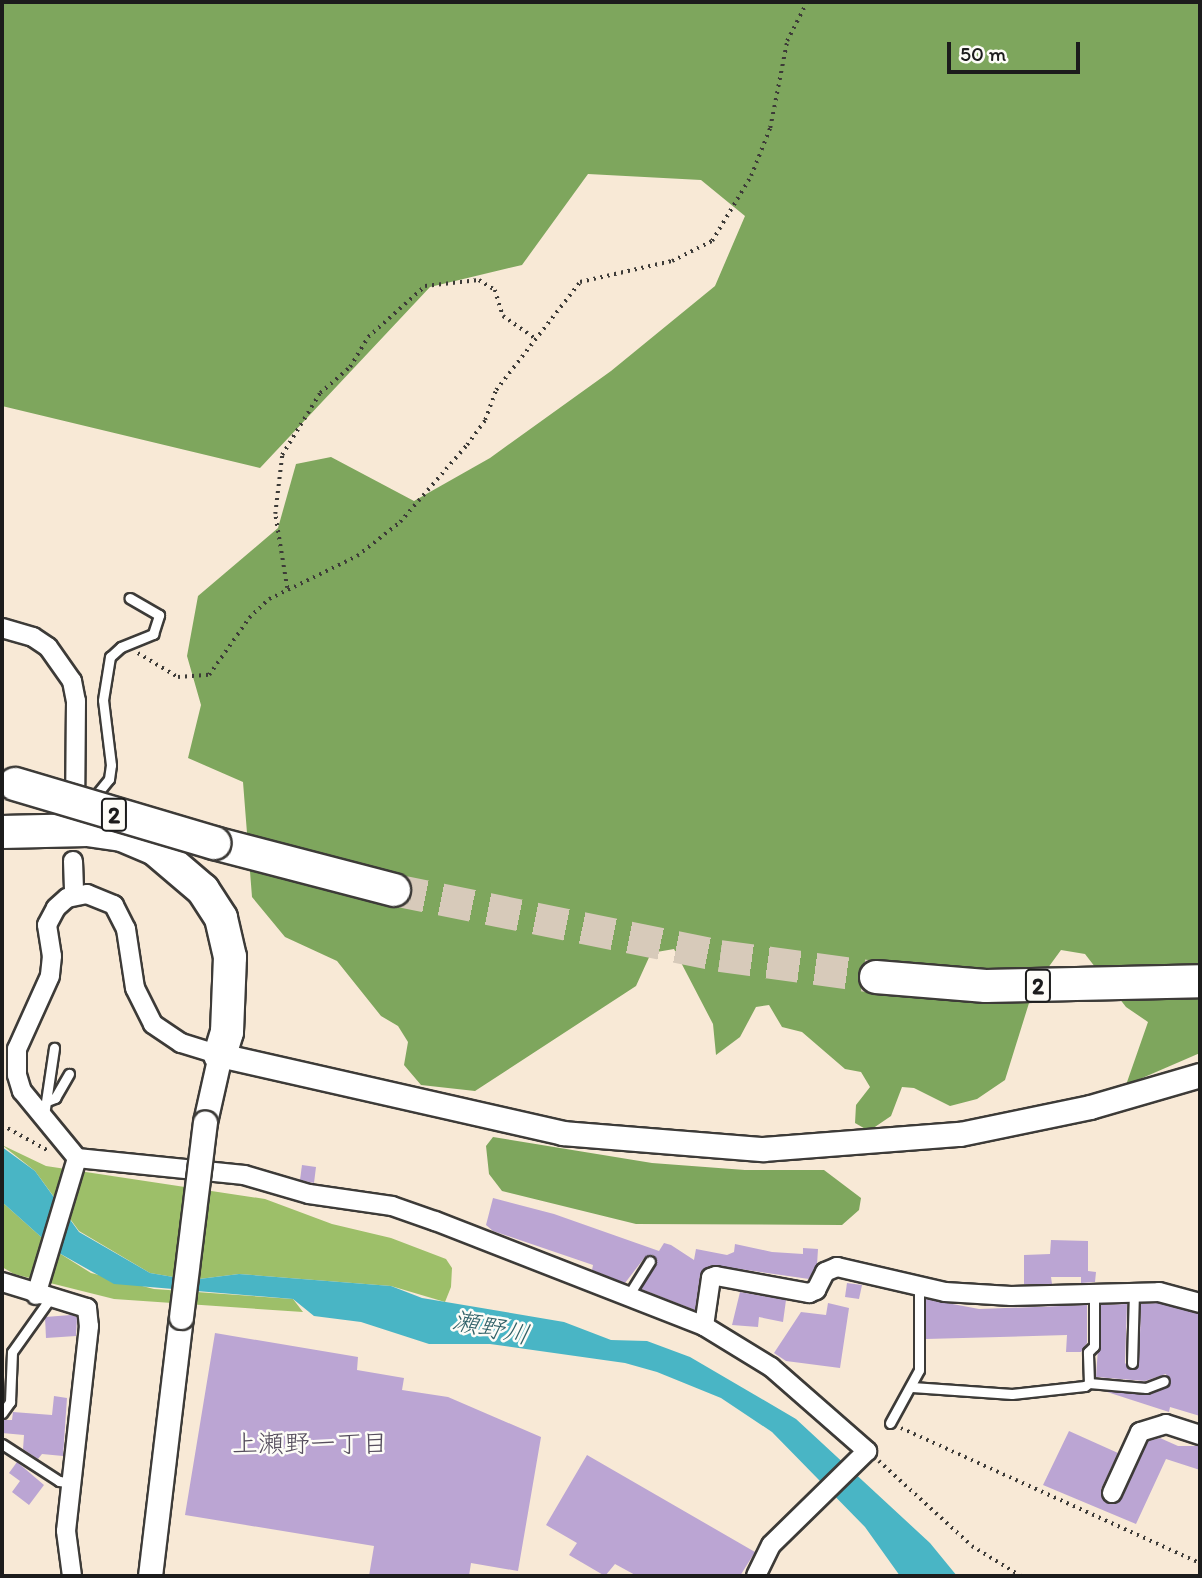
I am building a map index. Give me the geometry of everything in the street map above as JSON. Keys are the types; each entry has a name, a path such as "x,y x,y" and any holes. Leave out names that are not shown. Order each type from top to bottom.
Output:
{"highway":[{"name":"2","path":"8,782 215,843 394,890"},
{"path":"2,832 87,830 122,835 155,849 196,883 221,918 230,957 227,1032 220,1055"},
{"path":"2,845 87,844 116,849 143,859 174,881 198,913 210,946 208,1015 220,1055"},
{"name":"2","path":"876,977 986,986 1200,981"}],"street":[{"path":"2,628 33,637 48,647 72,681 76,701 75,818"},
{"path":"73,861 74,895"},
{"path":"756,1576 771,1545 865,1453 771,1367 704,1325 392,1206 309,1194 244,1175 76,1163 22,1091 16,1075 17,1049 50,976 47,925 56,908 74,895 103,898 114,905 126,929 135,988 153,1024 181,1043 220,1055 562,1133 763,1149 960,1134 1090,1107 1200,1075"},
{"path":"150,1576 205,1122 220,1055"},
{"path":"41,1295 76,1163"},
{"path":"704,1325 711,1278 716,1276 809,1293 817,1290 825,1272 837,1267 919,1289 1011,1296 1158,1292 1200,1303"},
{"path":"2,1282 87,1308 89,1326 76,1417 73,1483 66,1531 72,1576"},
{"path":"1112,1493 1140,1432 1166,1424 1200,1435"}],"lane":[{"path":"75,818 109,779 103,678 110,657 134,641 153,634 159,615 130,598"},
{"path":"43,1119 54,1048"},
{"path":"47,1101 55,1098 69,1074"},
{"path":"628,1296 650,1261"},
{"path":"890,1423 919,1370 919,1289"},
{"path":"1132,1363 1133,1292"},
{"path":"1089,1383 1094,1294"},
{"path":"2,1413 10,1402 7,1350 41,1295"},
{"path":"912,1387 1012,1394 1089,1383 1146,1388 1164,1381"},
{"path":"2,1444 59,1480 73,1483"}],"path":[{"path":"134,641 139,654 178,677 209,675 249,618 287,589 357,556 394,529 467,445 485,420 496,390 580,282 643,269 693,251 712,241 727,217 770,128 787,41 807,2"},
{"path":"287,589 275,514 282,455 320,393 350,367 368,337 425,286 479,280 495,290 503,316 536,339"},
{"path":"2,1125 31,1144 76,1163"},
{"path":"890,1423 1200,1563"},
{"path":"865,1453 972,1546 1021,1576"}],"green space":[{"path":"2,2 1200,2 1200,1053 1126,1085 1148,1022 1126,1007 1085,954 1061,950 1034,987 1005,1080 977,1099 950,1106 914,1088 902,1087 891,1116 869,1131 855,1123 856,1105 870,1087 861,1072 845,1069 802,1032 782,1027 769,1005 756,1007 740,1037 716,1055 713,1024 674,949 651,953 636,986 475,1091 421,1085 404,1065 408,1042 398,1026 381,1016 337,961 285,937 252,897 243,782 188,758 201,705 187,656 198,596 278,528 296,464 331,457 414,501 490,458 611,371 715,286 745,216 701,180 588,174 522,265 430,287 260,468 2,406"},
{"path":"493,1137 652,1163 745,1170 824,1170 861,1198 859,1210 842,1225 636,1224 502,1191 489,1174 486,1146"},
{"path":"2,1145 46,1166 265,1199 332,1224 391,1238 446,1259 452,1268 451,1287 445,1302 391,1286 239,1274 191,1280 150,1273 79,1231 35,1171"},
{"path":"2,1202 59,1253 91,1273 154,1289 293,1299 303,1312 114,1299 14,1274 2,1267"}],"water":[{"name":"瀬野川","path":"2,1147 35,1171 79,1232 150,1273 191,1280 239,1274 391,1286 422,1298 564,1322 611,1340 647,1341 690,1357 796,1419 930,1543 957,1576 900,1576 865,1527 772,1432 721,1398 657,1372 625,1363 490,1344 429,1344 361,1322 314,1316 293,1299 114,1284 59,1253 2,1202"}],"building":[{"path":"302,1165 316,1167 314,1183 300,1180"},
{"path":"493,1198 554,1214 659,1251 664,1243 671,1245 694,1260 696,1249 727,1255 734,1252 735,1244 772,1252 803,1254 803,1248 818,1249 817,1265 809,1279 712,1265 700,1276 695,1310 641,1289 656,1264 653,1255 645,1257 625,1283 592,1270 593,1265 493,1231 486,1225"},
{"path":"1051,1240 1088,1241 1088,1271 1096,1272 1095,1282 1081,1283 1081,1277 1051,1277 1052,1284 1024,1284 1024,1255 1050,1254"},
{"path":"847,1283 862,1285 859,1299 845,1297"},
{"path":"740,1292 786,1300 783,1322 759,1317 758,1327 732,1325"},
{"path":"926,1299 979,1309 1087,1305 1087,1343 1081,1352 1066,1352 1067,1335 926,1339"},
{"path":"828,1303 849,1308 840,1368 786,1361 774,1353 801,1312 826,1315"},
{"path":"1158,1303 1200,1314 1200,1416 1170,1407 1169,1412 1104,1391 1149,1395 1169,1386 1166,1374 1145,1381 1096,1377 1101,1305 1127,1304 1125,1363 1132,1370 1139,1363 1141,1304"},
{"path":"45,1317 77,1317 76,1336 46,1338"},
{"path":"215,1333 358,1357 357,1370 404,1378 402,1390 448,1397 541,1437 518,1571 471,1563 469,1576 369,1576 374,1546 185,1515"},
{"path":"54,1396 67,1398 63,1456 42,1454 38,1459 23,1449 24,1435 2,1433 2,1420 12,1420 13,1412 52,1415"},
{"path":"1069,1431 1118,1453 1101,1489 1108,1504 1122,1498 1148,1441 1160,1438 1178,1446 1200,1446 1200,1470 1166,1459 1136,1524 1043,1485"},
{"path":"587,1455 755,1552 740,1576 637,1576 615,1564 605,1576 569,1555 577,1543 546,1525"},
{"path":"17,1462 44,1485 29,1505 12,1492 20,1481 9,1473"}],"tunnel":[{"path":"394,890 720,956 876,977"}],"district":[{"name":"上瀬野一丁目","path":"310,1444"}]}
